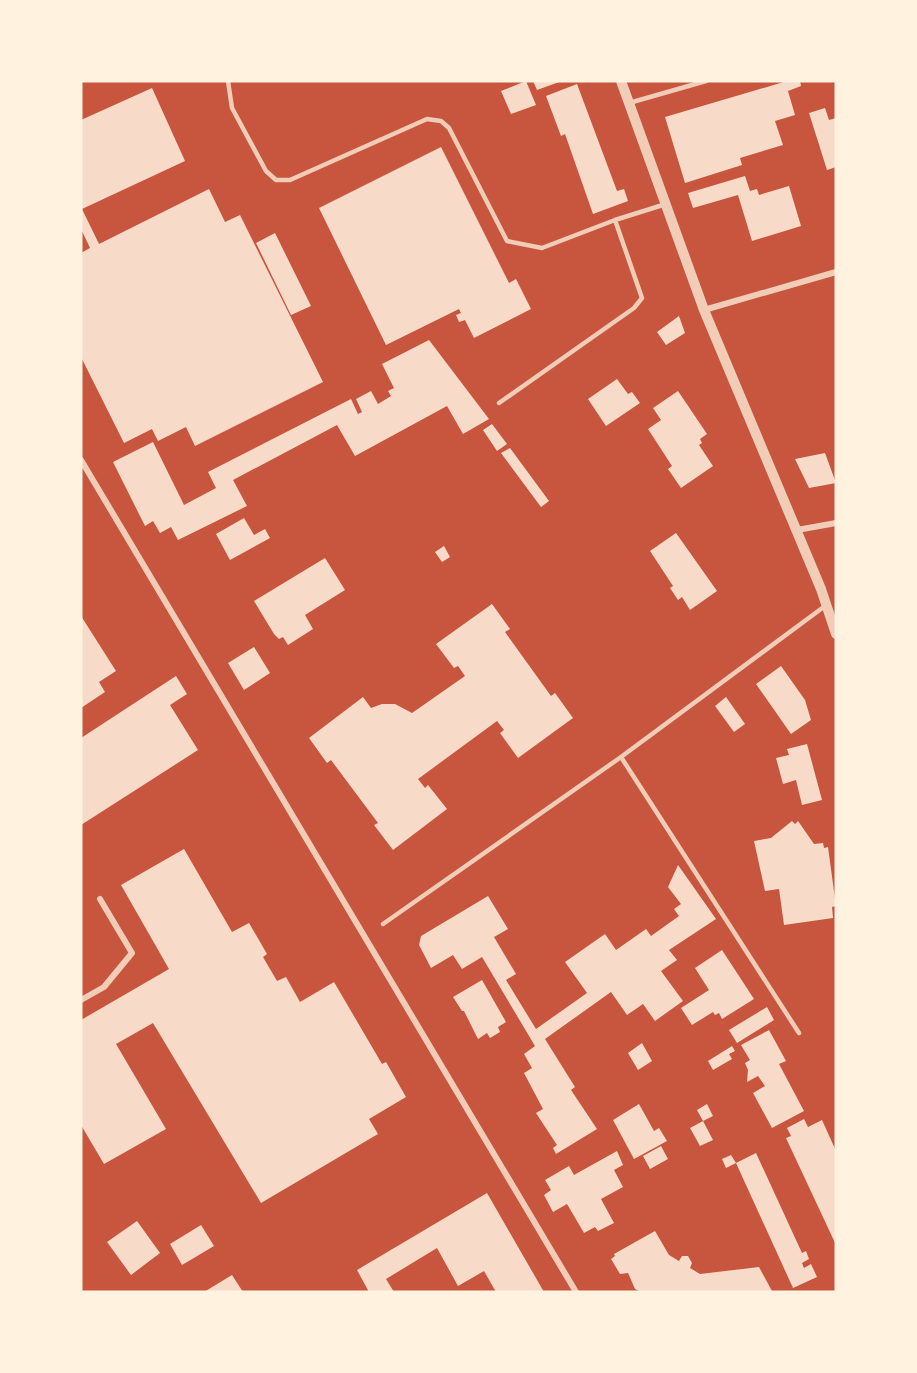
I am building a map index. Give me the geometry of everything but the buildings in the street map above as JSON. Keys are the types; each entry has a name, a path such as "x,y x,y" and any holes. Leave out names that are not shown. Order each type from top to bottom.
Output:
{"street":[{"path":"621,81 704,310 797,530 836,634"},
{"path":"704,310 836,272"},
{"path":"81,460 576,1292"},
{"path":"797,530 836,523"},
{"path":"81,1000 104,987 132,953 100,898"}],"lane":[{"path":"228,81 232,108 266,171 276,180 290,180 427,119 441,121 449,128 507,241 542,248 615,220 666,204"},
{"path":"629,104 705,81"},
{"path":"499,403 634,308 642,298 615,220"},
{"path":"383,924 621,757 827,605"},
{"path":"621,757 799,1033"}]}
